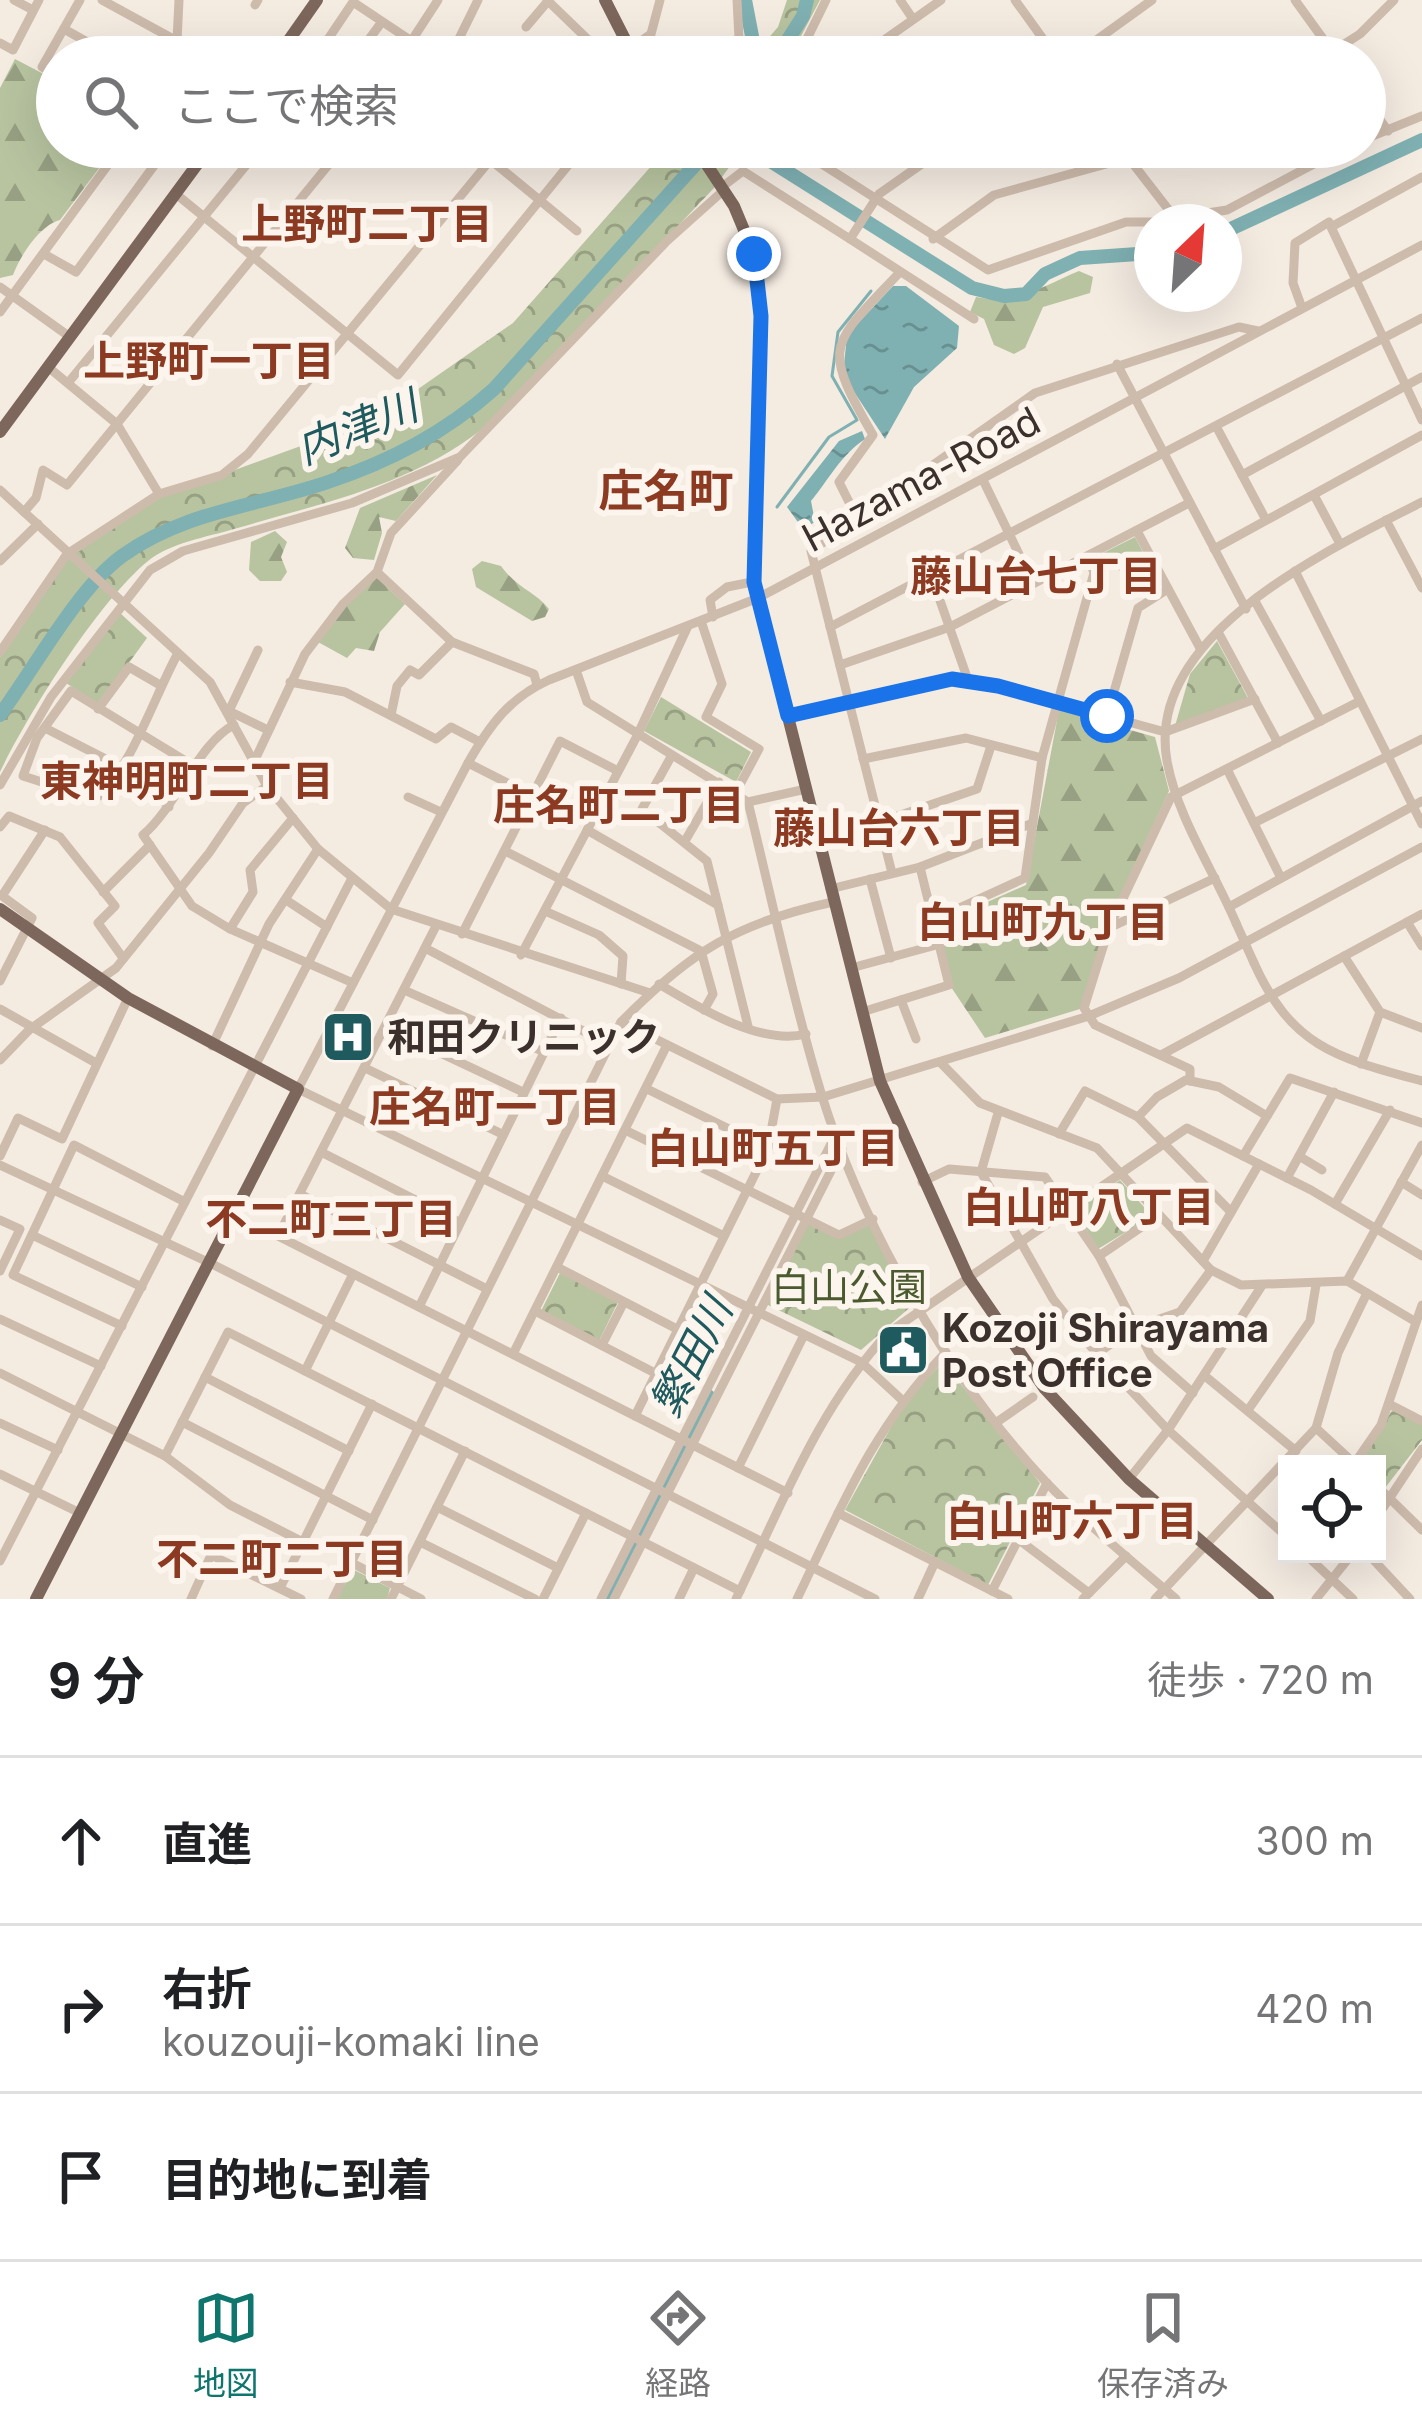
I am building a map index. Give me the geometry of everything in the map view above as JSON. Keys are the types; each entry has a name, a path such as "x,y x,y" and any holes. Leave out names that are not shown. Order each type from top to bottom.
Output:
{"main road":[{"path":"293,36 317,0"},
{"path":"605,0 623,36"},
{"path":"0,432 195,168"},
{"path":"709,168 743,223 759,283 754,580 880,1081 968,1277 1045,1389 1129,1480 1268,1599"},
{"path":"0,909 128,998 298,1089 36,1599"}],"street":[{"path":"0,43 13,50 36,5 14,0"},
{"path":"60,36 80,0"},
{"path":"102,0 168,36"},
{"path":"177,36 179,0"},
{"path":"413,36 438,0"},
{"path":"460,36 478,0"},
{"path":"649,36 660,0"},
{"path":"737,0 739,36"},
{"path":"808,36 826,0"},
{"path":"900,0 913,19"},
{"path":"889,36 940,0"},
{"path":"1015,0 1041,36"},
{"path":"1102,36 1152,0"},
{"path":"1295,0 1318,36"},
{"path":"1352,36 1394,0"},
{"path":"330,36 353,1 403,36"},
{"path":"526,27 548,1 584,36"},
{"path":"371,36 381,23"},
{"path":"64,29 76,36"},
{"path":"1386,128 1422,116"},
{"path":"0,312 106,168"},
{"path":"44,254 76,272 152,168"},
{"path":"68,383 244,168"},
{"path":"24,512 36,498 36,481 43,470 68,485 323,168"},
{"path":"0,652 68,555 159,494 237,466 483,168"},
{"path":"500,168 577,231"},
{"path":"176,194 398,375 566,168"},
{"path":"825,168 933,239 997,270 1134,222"},
{"path":"853,235 874,202 919,168"},
{"path":"933,239 994,194 1094,168"},
{"path":"1136,168 1175,218 1227,210 1306,168"},
{"path":"254,764 290,682 319,633 377,572 387,539 682,226 742,171 853,235 974,319"},
{"path":"1302,308 1293,283 1294,243 1422,177"},
{"path":"1322,209 1360,278 1422,420"},
{"name":"Hazama-Road","path":"298,1089 441,812 502,711 537,685 758,598 815,570 1422,244"},
{"path":"856,516 839,482 873,435 840,377 841,342 900,272"},
{"path":"0,287 70,337"},
{"path":"830,628 1422,318"},
{"path":"892,873 811,551 1035,393 1239,327 1258,332"},
{"path":"1117,364 1214,549 1321,721"},
{"path":"48,368 117,424 159,494"},
{"path":"1242,475 1422,377"},
{"path":"1216,426 1266,520"},
{"path":"1214,549 1422,435"},
{"path":"0,785 51,697 150,570 169,557 352,503 460,457"},
{"path":"983,480 1033,583"},
{"path":"0,490 210,682 267,786 318,849 391,909 521,955 621,984 654,988 787,1040 806,1034"},
{"path":"1314,495 1339,542"},
{"path":"1422,502 1339,542 1200,647 1175,689 1165,732 1177,793 1269,997 1305,1038 1361,1064 1422,1081"},
{"path":"840,664 950,627 1190,503"},
{"path":"1386,520 1422,587"},
{"path":"0,562 38,524"},
{"path":"1137,531 1200,647"},
{"path":"933,920 1022,883 1042,758 1094,573 1088,556"},
{"path":"1295,571 1388,757 1417,803 1422,824"},
{"path":"377,572 452,642 534,674 537,685"},
{"path":"931,575 968,680"},
{"path":"736,792 759,748 706,717 722,684 707,619 710,600 727,587 747,583"},
{"path":"1107,716 1138,608 1168,589"},
{"path":"521,955 637,736 687,627"},
{"path":"1218,632 1279,742"},
{"path":"391,715 397,686 410,670 419,675 452,642"},
{"path":"229,713 258,650"},
{"path":"177,655 136,733 112,787 95,800 23,776 45,728 71,691 136,733 197,768"},
{"path":"98,709 129,667 160,686"},
{"path":"576,670 587,702 748,802 823,1097 873,1219 946,1352 997,1422 1047,1483 1176,1599"},
{"path":"788,716 923,683 968,680 1165,732 1255,699"},
{"path":"290,682 344,692 436,739 451,727 480,742"},
{"path":"1190,1081 1190,1069 1095,1025 1084,1009 1109,928 1177,793 1360,701"},
{"path":"229,713 268,730"},
{"path":"234,725 217,733 169,807 143,835 192,906 230,929 353,983"},
{"path":"45,728 137,775 169,807"},
{"path":"863,759 947,739 1042,758"},
{"path":"1254,823 1422,740"},
{"path":"462,934 560,741 618,771"},
{"path":"880,822 977,789 991,746"},
{"path":"672,755 642,808 707,861 748,1026"},
{"path":"468,763 533,796"},
{"path":"1227,769 1281,878"},
{"path":"685,841 719,782"},
{"path":"0,1060 29,1030 101,980 123,958 182,889 243,802 267,786"},
{"path":"748,802 806,789"},
{"path":"408,797 441,812"},
{"path":"1229,907 1417,803"},
{"path":"0,827 9,816 60,837 115,906 98,923 123,958"},
{"path":"230,929 253,892 250,870 293,818"},
{"path":"333,1599 621,1022 654,988 725,937 870,879 920,867 1033,824"},
{"path":"0,981 30,931 32,918 2,896 45,830"},
{"path":"587,830 718,904"},
{"path":"103,892 150,844"},
{"path":"621,1022 777,1099 823,1097 1089,1016 1179,978 1422,847"},
{"path":"212,1046 262,942 318,849"},
{"path":"505,851 701,951 713,994 704,1010"},
{"path":"862,1012 949,985 920,867"},
{"path":"0,1561 352,878"},
{"path":"1109,928 1216,878"},
{"path":"870,879 891,958"},
{"path":"286,900 327,927"},
{"path":"545,911 599,935 623,956 621,984"},
{"path":"1161,1055 1422,914"},
{"path":"1407,922 1422,946"},
{"path":"436,926 278,1236 788,1493"},
{"path":"851,968 940,944"},
{"path":"425,949 610,1045"},
{"path":"1344,956 1380,1012 1422,1028"},
{"path":"404,989 544,1052"},
{"path":"128,998 62,1139 18,1118 0,1160 875,1599"},
{"path":"901,1000 916,1039"},
{"path":"0,1009 29,1030 96,1064"},
{"path":"1361,1064 1380,1012"},
{"path":"419,1307 561,1018"},
{"path":"385,1027 523,1093"},
{"path":"513,1354 668,1045"},
{"path":"940,1062 980,1103 998,1113 1097,1148 1207,1266 1241,1285 1347,1281 1416,1322"},
{"path":"364,1068 502,1134"},
{"path":"1243,1156 1290,1078 1422,1123"},
{"path":"1138,1117 1157,1096 1190,1081 1219,1088 1267,1116"},
{"path":"298,1089 861,1362 901,1399"},
{"path":"647,1089 768,1148"},
{"path":"1059,1134 1085,1091 1138,1117 1231,1212"},
{"path":"1287,1178 1334,1092"},
{"path":"635,1416 768,1148 777,1099"},
{"path":"1335,1204 1390,1110"},
{"path":"998,1113 981,1172 1018,1244 1096,1353 1168,1430 1278,1530"},
{"path":"165,1456 228,1332 694,1568 738,1595 825,1416 861,1362 921,1308 1187,1128 1335,1204 1422,1256"},
{"path":"626,1130 839,1235 873,1219"},
{"path":"601,1599 662,1491 836,1134"},
{"path":"122,1326 13,1275 74,1145 185,1202"},
{"path":"1347,1281 1422,1145"},
{"path":"799,1215 842,1149"},
{"path":"321,1152 459,1222"},
{"path":"1299,1156 1320,1165"},
{"path":"1059,1379 1136,1327 1180,1312 1258,1164"},
{"path":"922,1182 949,1169 1045,1177 1099,1256 1151,1356 1193,1394"},
{"path":"602,1176 724,1236"},
{"path":"1401,1182 1422,1195"},
{"path":"300,1194 487,1289"},
{"path":"1099,1256 1159,1215"},
{"path":"0,1220 20,1229 0,1271"},
{"path":"32,1235 142,1286"},
{"path":"557,1267 677,1329"},
{"path":"305,1371 353,1274"},
{"path":"1248,1410 1310,1322 1316,1285"},
{"path":"1129,1480 1193,1394 1261,1286"},
{"path":"1293,1455 1316,1428 1337,1353 1367,1293"},
{"path":"602,1346 624,1301"},
{"path":"1359,1455 1389,1404 1422,1305"},
{"path":"535,1311 656,1373"},
{"path":"0,1319 101,1366"},
{"path":"739,1468 804,1335"},
{"path":"797,1599 901,1399 946,1352"},
{"path":"0,1373 165,1456 230,1505 303,1542"},
{"path":"1205,1376 1296,1450"},
{"path":"205,1377 349,1450"},
{"path":"997,1422 1033,1397"},
{"path":"280,1588 372,1404"},
{"path":"1389,1404 1422,1421"},
{"path":"0,1423 58,1450"},
{"path":"182,1423 373,1520"},
{"path":"1316,1428 1344,1455"},
{"path":"1386,1503 1417,1467 1422,1449"},
{"path":"391,1599 464,1451"},
{"path":"1155,1599 1278,1473"},
{"path":"0,1474 80,1513"},
{"path":"992,1591 1047,1483"},
{"path":"1386,1495 1422,1530"},
{"path":"437,1507 558,1568"},
{"path":"420,1542 539,1599 586,1513"},
{"path":"838,1514 1008,1599"},
{"path":"0,1525 15,1532"},
{"path":"614,1599 637,1539"},
{"path":"1018,1539 1086,1596 1126,1556"},
{"path":"191,1599 211,1555 302,1599"},
{"path":"918,1599 935,1562"},
{"path":"352,1563 421,1599"},
{"path":"1315,1563 1353,1599"},
{"path":"1316,1599 1346,1563"},
{"path":"1376,1563 1410,1599"},
{"path":"679,1599 694,1568"}],"green space":[{"path":"787,0 820,0 801,36 770,36"},
{"path":"15,59 36,70 36,168 99,168 60,220 32,242 13,275 0,278 0,88"},
{"path":"650,168 729,168 494,419 465,441 435,460 370,488 189,541 148,561 108,603 66,660 0,772 0,657 66,559 147,502 375,419 513,323"},
{"path":"1079,271 1093,277 1090,293 1043,307 1025,348 1014,354 994,345 984,319 970,312 976,297 1017,296"},
{"path":"437,475 396,521 379,517 382,533 374,560 353,558 345,548 360,508"},
{"path":"275,531 287,542 281,557 287,572 281,581 260,581 249,570 251,542"},
{"path":"1135,537 1146,558 1122,571 1097,565 1093,558"},
{"path":"482,561 501,566 538,598 549,609 545,617 532,621 476,587 472,569"},
{"path":"376,577 405,604 380,632 374,651 356,648 347,658 318,642 344,607"},
{"path":"120,613 147,638 99,704 66,683"},
{"path":"1217,641 1248,698 1175,726 1190,674"},
{"path":"661,697 751,752 736,782 644,731"},
{"path":"1059,710 1155,737 1169,791 1105,929 1080,1009 985,1038 951,987 937,924 1026,885"},
{"path":"1120,1180 1152,1216 1098,1249 1075,1211"},
{"name":"白山公園","path":"808,1222 840,1238 873,1222 915,1303 861,1350 766,1304"},
{"path":"560,1273 618,1302 599,1341 541,1311"},
{"path":"943,1362 1040,1483 988,1585 845,1510 905,1402"},
{"path":"1393,1409 1422,1425 1422,1440 1386,1487 1386,1455 1364,1455"},
{"path":"354,1570 390,1588 387,1599 336,1599"}],"water":[{"path":"893,286 906,286 959,326 957,348 914,387 885,439 843,375 847,335"},
{"path":"862,431 865,439 811,501 815,522 803,529 787,507 839,441"}],"waterway":[{"path":"745,0 752,36"},
{"name":"内津川","path":"790,36 807,0"},
{"path":"1386,157 1422,140"},
{"name":"内津川","path":"0,715 89,588 122,556 196,519 373,465 416,444 475,405 692,168"},
{"path":"781,168 972,288 1004,296 1026,294 1045,274 1080,258 1134,254"},
{"path":"1242,224 1362,168"},
{"path":"777,507 829,437 857,420 832,376 838,332 871,291"},
{"name":"繁田川","path":"607,1599 708,1396"}],"place":[{"name":"和田クリニック","path":"348,1037"},
{"name":"Kozoji Shirayama Post Office","path":"903,1350"}],"district":[{"name":"上野町二丁目","path":"367,224"},
{"name":"上野町一丁目","path":"209,361"},
{"name":"庄名町","path":"666,491"},
{"name":"藤山台七丁目","path":"1036,576"},
{"name":"東神明町二丁目","path":"187,781"},
{"name":"庄名町二丁目","path":"619,805"},
{"name":"藤山台六丁目","path":"899,828"},
{"name":"白山町九丁目","path":"1043,922"},
{"name":"庄名町一丁目","path":"495,1107"},
{"name":"白山町五丁目","path":"773,1148"},
{"name":"白山町八丁目","path":"1089,1207"},
{"name":"不二町三丁目","path":"331,1219"},
{"name":"白山町六丁目","path":"1072,1521"},
{"name":"不二町二丁目","path":"282,1559"}],"route":[{"path":"754,254 761,316 754,582 788,716 952,679 982,682 1107,716"}]}
